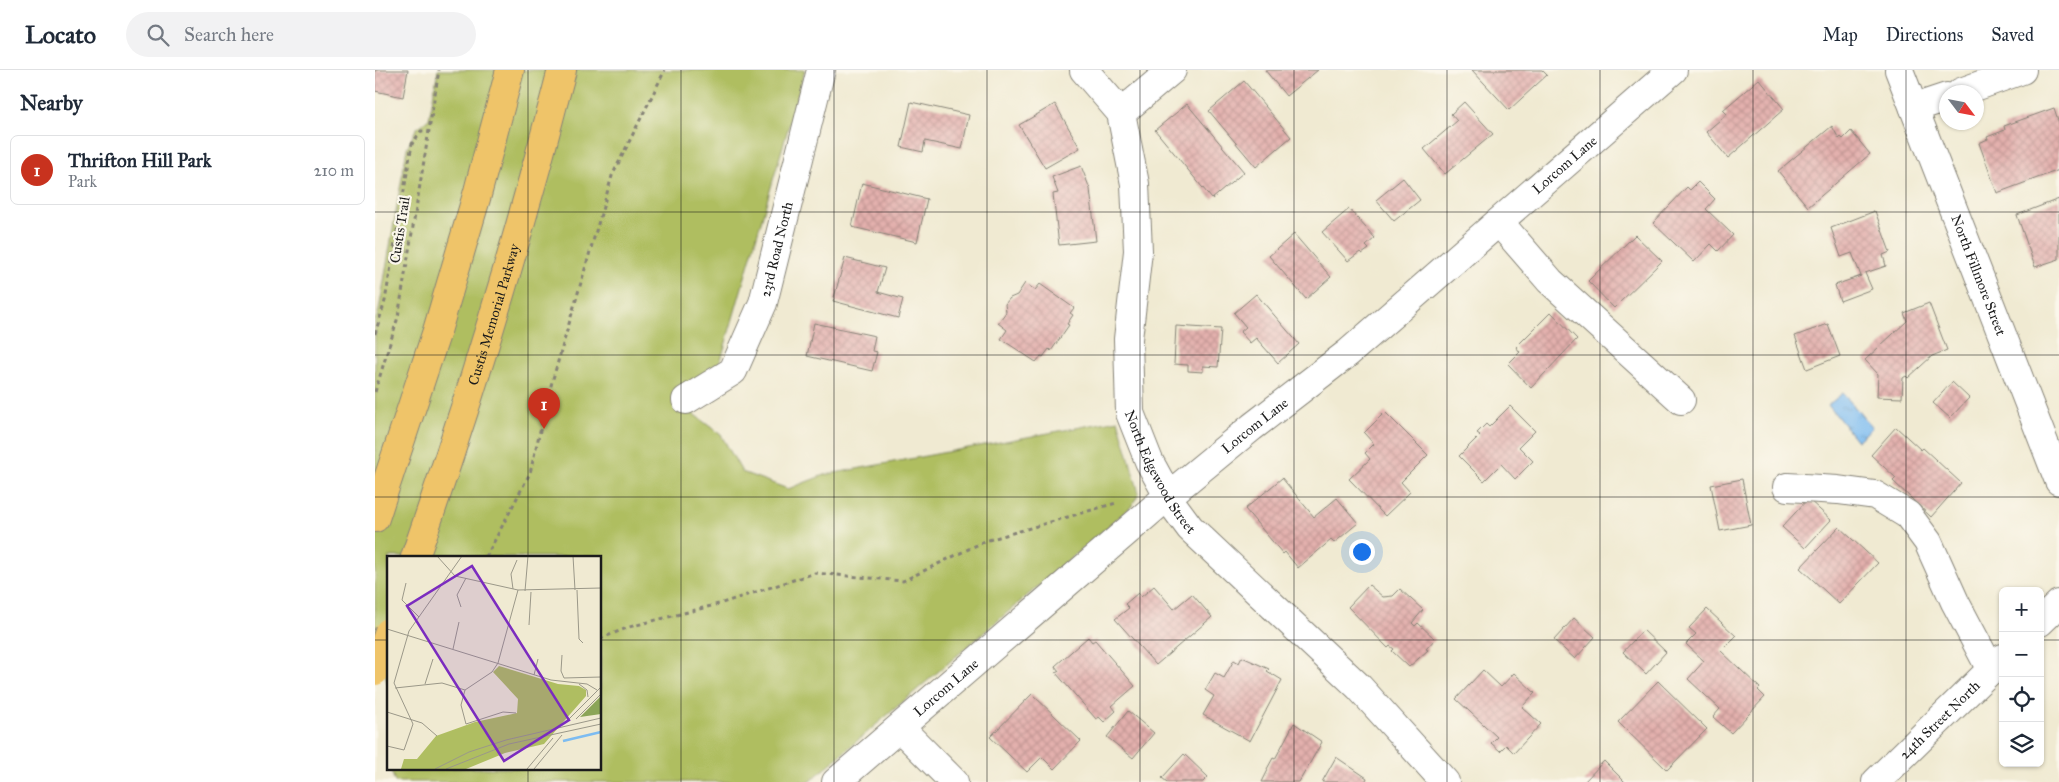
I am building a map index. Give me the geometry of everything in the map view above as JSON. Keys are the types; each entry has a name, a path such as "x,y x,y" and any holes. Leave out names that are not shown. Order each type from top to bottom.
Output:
{"highway":[{"path":"375,518 437,331 477,195 510,70"},
{"name":"Custis Memorial Parkway","path":"418,549 447,465 512,257 562,70"},
{"path":"375,671 387,638"}],"street":[{"name":"23rd Road North","path":"686,400 733,371 763,303 821,70"},
{"name":"North Edgewood Street","path":"1084,70 1121,113 1135,184 1138,251 1128,339 1130,413 1149,461 1168,496 1190,528 1359,687 1445,782"},
{"path":"1121,113 1172,70"},
{"name":"Lorcom Lane","path":"836,782 1168,496 1348,353 1673,70"},
{"name":"North Fillmore Street","path":"1899,70 2059,481"},
{"path":"1980,85 2022,70"},
{"path":"1914,108 1939,100"},
{"path":"1499,222 1550,281 1681,400"},
{"path":"1787,487 1838,490 1875,495 1908,515 1928,542 1955,602 1997,664"},
{"path":"2044,618 2059,604"},
{"name":"24th Street North","path":"1876,782 1997,664"},
{"path":"900,728 953,782"}],"path":[{"name":"Custis Trail","path":"375,392 398,317 427,131 439,70"},
{"path":"487,556 530,473 550,389 612,176 665,70"},
{"path":"375,334 385,301 412,144 421,131 427,131"},
{"path":"601,639 629,627 719,604 815,573 903,581 985,541 1123,500"}],"green space":[{"path":"438,70 805,70 720,363 679,403 721,435 742,472 788,489 824,475 1118,420 1139,493 1131,507 809,782 395,782 391,770 601,770 601,556 387,556 387,682 375,644 375,322 379,310 407,148 416,129 429,119"}],"water":[{"path":"1843,393 1872,428 1857,441 1828,405"}],"building":[{"path":"375,70 408,70 403,97 375,91"},
{"path":"1265,70 1318,70 1286,96"},
{"path":"1472,70 1542,70 1547,75 1509,110"},
{"path":"1759,79 1784,109 1728,158 1706,132 1727,114 1723,110"},
{"path":"1244,81 1291,137 1256,167 1209,111"},
{"path":"911,102 969,115 962,149 925,141 923,152 901,147"},
{"path":"1464,102 1493,134 1445,174 1424,149 1457,121 1451,114"},
{"path":"1055,104 1080,148 1045,168 1019,125"},
{"path":"1187,104 1244,172 1212,199 1155,130"},
{"path":"2054,108 2059,123 2059,170 1997,193 1979,143 1988,139 1987,137 2005,130 2004,126"},
{"path":"1832,126 1839,139 1841,137 1843,139 1851,131 1870,154 1808,207 1778,171"},
{"path":"1081,166 1090,189 1096,241 1059,245 1053,194 1058,193 1052,177"},
{"path":"1403,178 1420,200 1394,221 1376,200"},
{"path":"1698,182 1715,199 1706,209 1733,235 1718,251 1711,244 1694,262 1653,223 1687,187 1690,190"},
{"path":"862,183 927,199 917,242 852,227"},
{"path":"2059,199 2059,259 2035,267 2017,215"},
{"path":"1349,209 1375,238 1366,246 1369,249 1362,254 1360,252 1348,261 1322,232"},
{"path":"1875,211 1890,252 1883,255 1886,266 1865,273 1872,289 1840,301 1835,285 1861,276 1852,253 1841,257 1831,228"},
{"path":"1294,234 1331,277 1306,299 1269,256"},
{"path":"1635,235 1662,261 1614,308 1588,281"},
{"path":"845,258 885,268 878,292 903,299 898,318 833,301"},
{"path":"1025,283 1035,290 1040,284 1074,308 1070,313 1073,315 1067,324 1069,325 1051,351 1049,349 1036,362 1001,339 1007,330 998,323 1006,312 1005,304 1010,298 1017,295"},
{"path":"1256,294 1299,344 1278,363 1256,338 1250,343 1240,332 1246,327 1234,313"},
{"path":"1929,303 1947,350 1932,356 1908,378 1906,376 1903,378 1902,398 1877,397 1878,374 1865,360 1907,321 1904,313"},
{"path":"1551,312 1577,339 1531,388 1508,364 1520,352 1516,347"},
{"path":"814,323 875,336 872,351 877,352 872,371 807,356"},
{"path":"1828,324 1840,356 1807,369 1795,336"},
{"path":"1176,326 1221,329 1218,367 1203,366 1203,372 1188,371 1188,365 1174,364"},
{"path":"1952,382 1969,398 1950,418 1933,403"},
{"path":"1510,406 1535,431 1519,447 1533,461 1515,479 1501,464 1484,481 1459,456 1480,435 1477,433 1486,424 1489,427"},
{"path":"1385,412 1428,455 1401,482 1410,492 1385,516 1349,479 1370,459 1365,453 1374,444 1364,433"},
{"path":"1896,427 1921,450 1923,448 1961,483 1931,517 1893,481 1896,478 1871,455"},
{"path":"1282,478 1314,517 1337,498 1358,523 1334,543 1331,540 1298,568 1285,552 1283,554 1245,509"},
{"path":"1742,479 1751,525 1720,531 1711,485"},
{"path":"1808,499 1831,520 1805,548 1782,527"},
{"path":"1839,527 1878,563 1839,604 1800,568"},
{"path":"1369,585 1383,597 1393,596 1400,589 1423,610 1412,623 1415,626 1418,623 1435,639 1426,649 1428,650 1409,667 1392,651 1394,649 1390,646 1388,648 1348,607"},
{"path":"1154,586 1174,609 1192,594 1212,617 1156,665 1115,619 1129,608 1125,604 1138,593 1141,597"},
{"path":"1707,609 1736,636 1721,651 1760,688 1758,690 1765,697 1731,733 1713,717 1720,709 1688,679 1704,661 1686,644 1696,634 1689,628"},
{"path":"1574,618 1595,637 1575,659 1554,640"},
{"path":"1643,630 1666,652 1646,674 1623,652"},
{"path":"1088,637 1092,642 1095,640 1135,686 1112,706 1116,711 1104,722 1099,717 1096,719 1056,673 1059,671 1055,666"},
{"path":"1242,657 1269,669 1267,671 1282,680 1250,741 1203,715 1214,696 1205,690 1215,673 1224,678 1234,660 1239,663"},
{"path":"1483,670 1501,687 1514,673 1535,693 1522,707 1541,724 1514,753 1506,745 1500,751 1491,743 1497,737 1456,699"},
{"path":"1658,681 1707,729 1667,770 1618,722"},
{"path":"1032,694 1081,741 1054,769 1042,757 1027,772 990,737"},
{"path":"1128,711 1154,733 1133,758 1107,737"},
{"path":"1294,723 1322,742 1299,782 1262,782 1267,769 1273,758 1275,759"},
{"path":"1184,754 1208,777 1203,782 1167,782 1162,778"},
{"path":"1336,757 1367,778 1365,782 1322,782"},
{"path":"1604,761 1625,782 1584,782"}],"place":[{"name":"Thrifton Hill Park","path":"544,429"}]}
